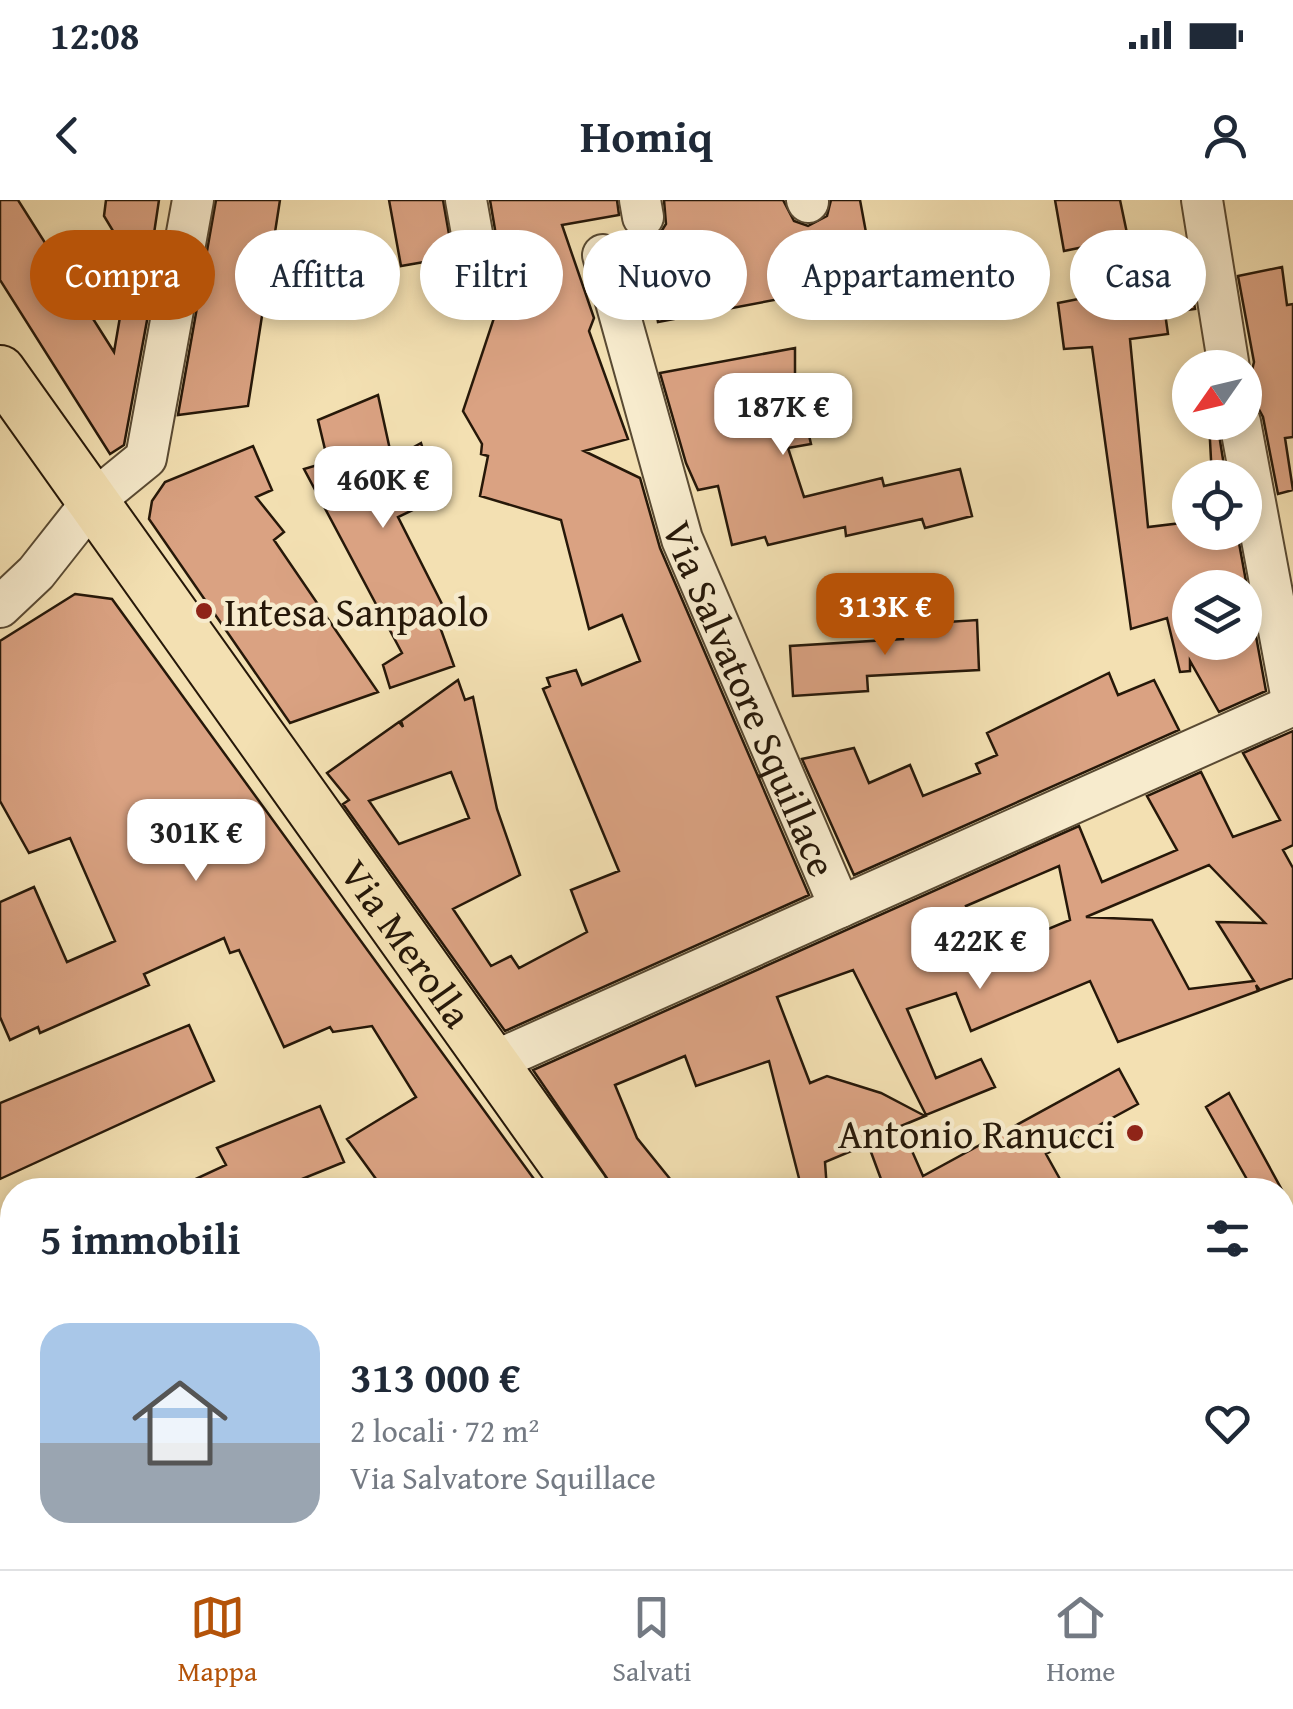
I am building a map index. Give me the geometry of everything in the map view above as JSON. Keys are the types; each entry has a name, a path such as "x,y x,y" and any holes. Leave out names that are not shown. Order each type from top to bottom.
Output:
{"main road":[{"name":"Via Merolla","path":"0,371 575,1178"}],"street":[{"path":"0,606 36,573 92,502 146,458 193,200"},
{"path":"466,200 471,230"},
{"path":"1202,200 1226,350"},
{"name":"Via Salvatore Squillace","path":"621,320 682,539 840,907"},
{"path":"493,1062 1293,705 1243,440"}],"building":[{"path":"0,200 18,200 37,230 30,230 30,320 94,320 114,352 119,320 147,320 124,445 110,454 0,280"},
{"path":"106,200 159,200 155,230 112,230 104,216"},
{"path":"216,200 280,200 275,230 235,230 235,320 261,320 248,406 178,415 195,320 215,320 215,230 211,230"},
{"path":"389,200 443,200 448,230 420,230 420,263 401,266 400,230 394,230"},
{"path":"490,200 617,200 619,215 562,225 583,286 583,320 593,320 589,331 628,439 584,451 640,478 660,548 809,895 505,1031 343,804 349,800 327,773 399,722 403,727 401,721 458,680 465,700 473,697 497,809 520,875 453,909 491,966 511,956 519,968 587,932 571,890 619,871 543,689 550,686 547,678 576,670 582,685 640,661 622,615 589,629 561,520 480,496 488,456 481,454 482,444 463,411 493,320 563,320 563,230 495,230","holes":["451,772 469,818 399,844 369,801"]},
{"path":"664,200 783,200 794,221 808,226 827,216 831,200 860,200 866,230 767,230 767,301 747,305 747,230 662,230 666,224"},
{"path":"1055,200 1120,200 1126,230 1070,230 1070,250 1064,251"},
{"path":"1282,267 1287,305 1293,304 1293,437 1285,438 1293,490 1278,494 1262,415 1262,350 1252,350 1238,276"},
{"path":"1070,301 1070,320 1166,320 1168,334 1130,339 1148,527 1172,524 1172,550 1240,550 1244,570 1172,570 1172,639 1167,618 1131,629 1092,347 1064,349 1058,303"},
{"path":"795,348 795,375 811,444 788,448 804,497 882,478 884,486 960,469 972,516 925,528 922,519 846,536 845,527 768,545 765,537 732,545 718,486 698,490 686,463 660,373"},
{"path":"378,395 392,459 421,443 438,498 398,517 445,610 435,613 454,666 390,688 383,665 402,653 304,469 328,462 318,420"},
{"path":"1210,440 1220,440 1223,460 1211,460"},
{"path":"253,446 272,490 256,497 284,532 274,540 378,692 290,723 149,519 152,501 165,482"},
{"path":"75,594 112,599 533,1178 375,1178 347,1139 416,1097 372,1026 333,1032 330,1027 284,1047 239,950 230,953 224,938 144,974 149,985 40,1033 38,1027 10,1040 0,1017 0,902 34,887 67,962 115,941 70,838 29,853 0,801 0,641"},
{"path":"977,620 979,670 867,676 868,691 793,696 790,646 903,639 902,625"},
{"path":"1177,660 1260,660 1266,691 1219,712 1190,661 1190,671 1180,672"},
{"path":"1109,673 1118,695 1154,680 1179,730 854,875 802,759 854,748 869,783 910,765 923,796 980,773 976,764 997,755 987,733"},
{"path":"1293,731 1293,845 1283,850 1293,868 1293,978 1260,990 1256,985 1258,991 1118,1042 1090,981 971,1031 956,993 907,1009 936,1078 981,1059 995,1087 926,1115 853,970 777,997 810,1083 827,1076 881,1093 925,1116 901,1126 923,1176 1119,1069 1138,1104 1046,1154 1059,1178 881,1178 868,1144 825,1162 826,1178 799,1178 769,1061 696,1086 685,1056 615,1085 637,1138 669,1178 607,1178 533,1070 1079,826 1102,882 1177,850 1147,796 1201,772 1233,837 1280,820 1243,753","holes":["1209,865 1265,923 1217,922 1254,981 1189,989 1152,920 1086,917","1059,866 1070,920 988,954 966,906"]},
{"path":"189,1025 214,1081 2,1178 0,1103"},
{"path":"1229,1093 1275,1178 1246,1178 1206,1107"},
{"path":"320,1106 344,1162 305,1178 198,1178 226,1165 217,1148"}],"place":[{"name":"Intesa Sanpaolo","path":"204,611"},
{"name":"Antonio Ranucci","path":"1135,1133"}]}
